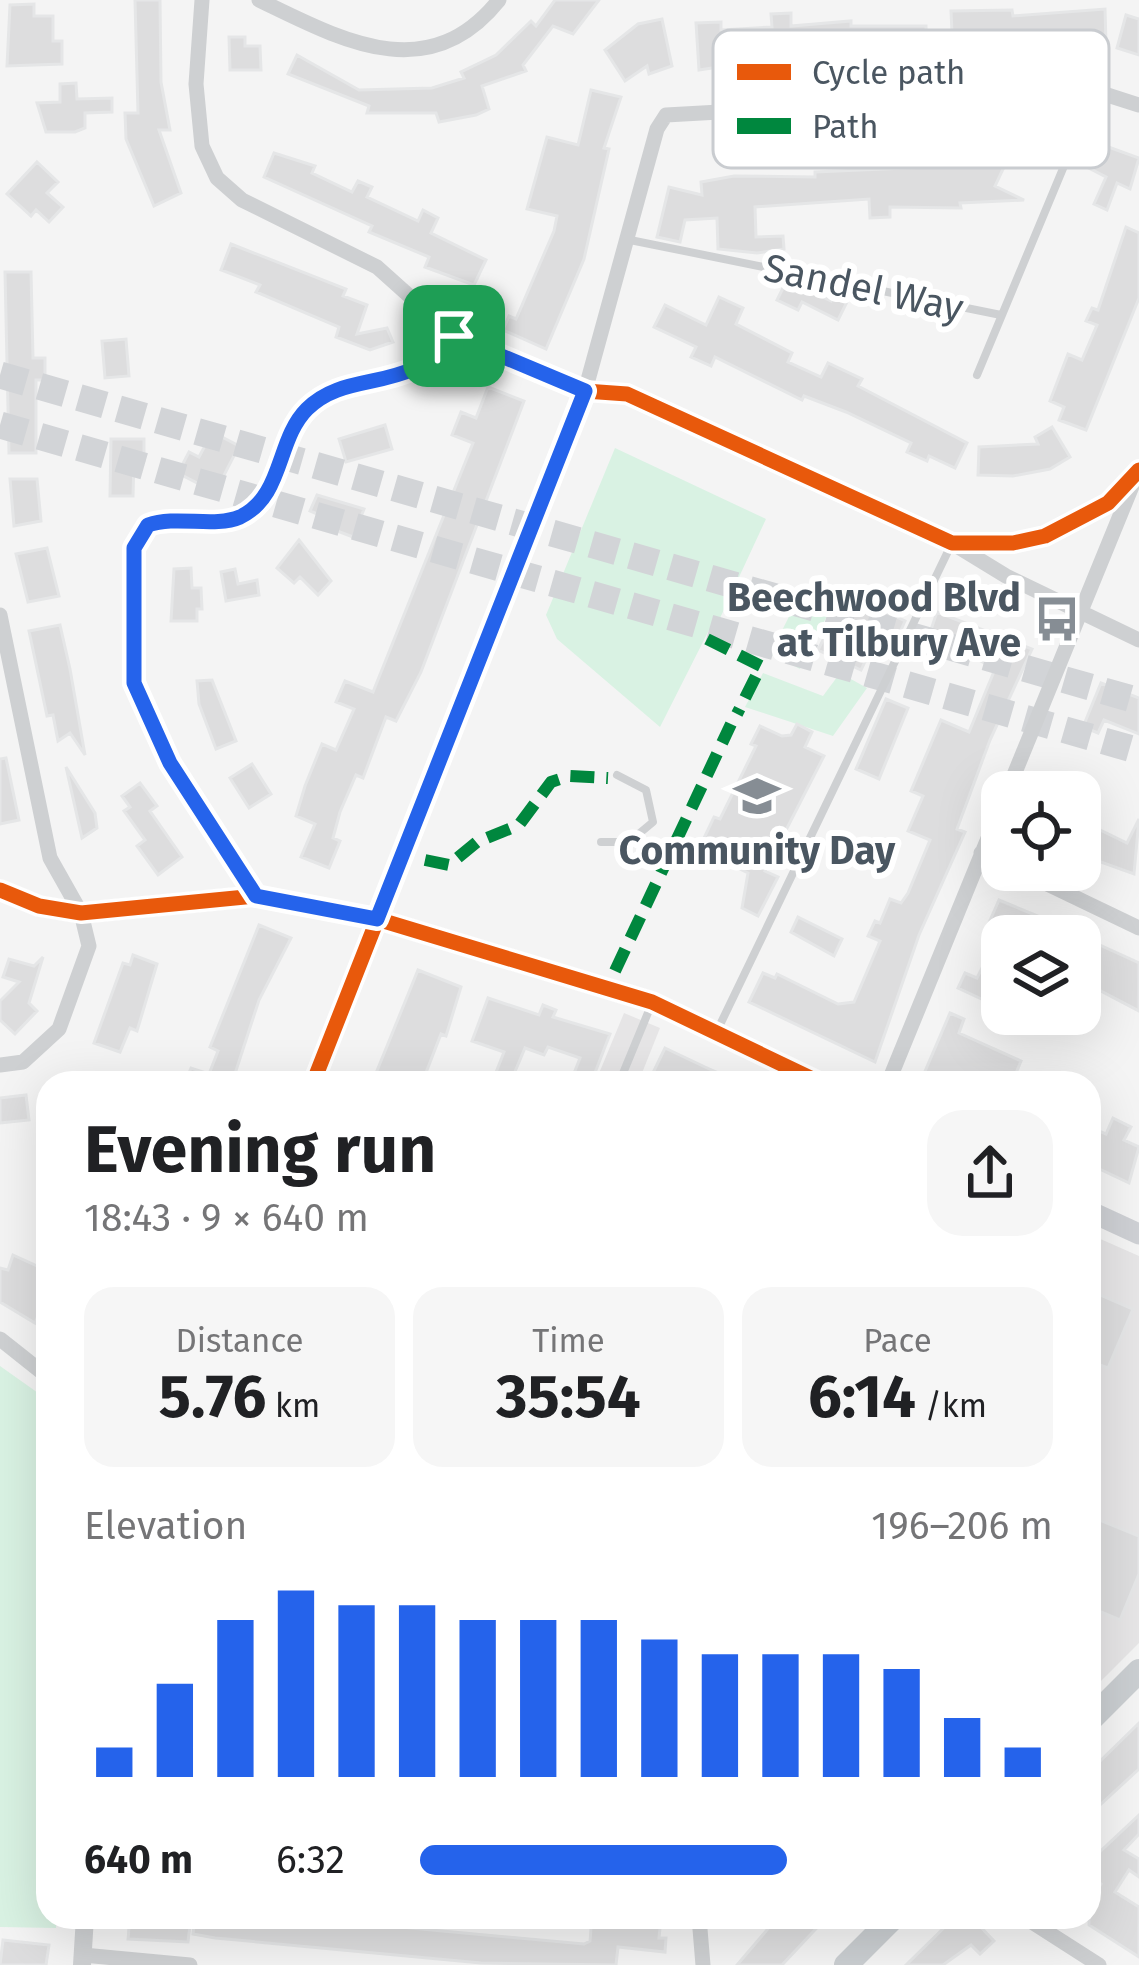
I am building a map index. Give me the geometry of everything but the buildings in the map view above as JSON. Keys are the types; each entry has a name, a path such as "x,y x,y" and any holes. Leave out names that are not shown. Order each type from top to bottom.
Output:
{"main road":[{"path":"0,890 39,906 81,913 256,896 377,919 652,1002 796,1071"},
{"path":"1101,1217 1139,1234"},
{"path":"1101,1709 1139,1670"},
{"path":"846,1965 882,1929"}],"street":[{"path":"202,0 196,84 202,146 217,178 242,200 377,267 454,336 585,391 627,394 952,543 1139,640"},
{"path":"259,0 353,45 410,52 463,35 499,0"},
{"path":"1109,96 1139,105"},
{"path":"318,1071 585,391 657,129 666,115 713,112"},
{"path":"256,896 170,763 134,683 134,548 148,525 192,518 235,520 262,503 303,412 322,396 422,368 454,336"},
{"path":"952,543 1012,543 1045,536 1108,503 1139,471"},
{"path":"1016,771 1139,471"},
{"path":"0,615 50,858 81,913 89,946 59,1029 23,1062 0,1065"},
{"path":"893,1071 981,853"},
{"path":"1062,891 1139,928"},
{"path":"0,1339 36,1368"},
{"path":"85,1929 82,1960 190,1965"},
{"path":"699,1929 703,1965"},
{"path":"1043,1929 1100,1965"}],"lane":[{"name":"Sandel Way","path":"630,240 1000,315 1062,168"},
{"path":"976,375 1000,315"},
{"path":"716,1032 952,543"},
{"path":"601,842 629,842 653,822 646,790 617,776"},
{"path":"624,1071 652,1002"}],"shaded area":[{"path":"624,1013 660,1028 643,1071 600,1071"},
{"path":"1101,1239 1139,1256 1139,1643 1101,1681"}],"green space":[{"path":"615,448 766,519 714,631 709,630 660,727 557,639 546,615"},
{"path":"798,599 828,614 800,669 770,654"},
{"path":"763,673 823,696 840,673 867,688 833,736 745,707"},
{"path":"0,1366 36,1392 36,1928 0,1927"}],"tunnel":[{"path":"0,375 1139,701"},
{"path":"0,425 1139,751"}],"marked path":[{"path":"707,639 761,666 737,714"},
{"path":"615,971 731,724"},
{"path":"425,860 449,865 477,842 519,825 551,782 569,776 608,778"}],"cycle path":[{"path":"318,1071 585,391 627,394 952,543 1013,543 1045,536 1108,503 1139,470"},
{"path":"0,890 39,906 81,913 256,896 377,919 652,1002 796,1071"}],"place":[{"name":"Beechwood Blvd at Tilbury Ave","path":"1057,619"},
{"name":"Community Day","path":"757,796"}],"route":[{"path":"454,336 585,391 377,919 256,896 170,763 134,683 134,548 148,525 192,518 235,520 262,503 303,412 322,396 422,368 454,336"}]}
